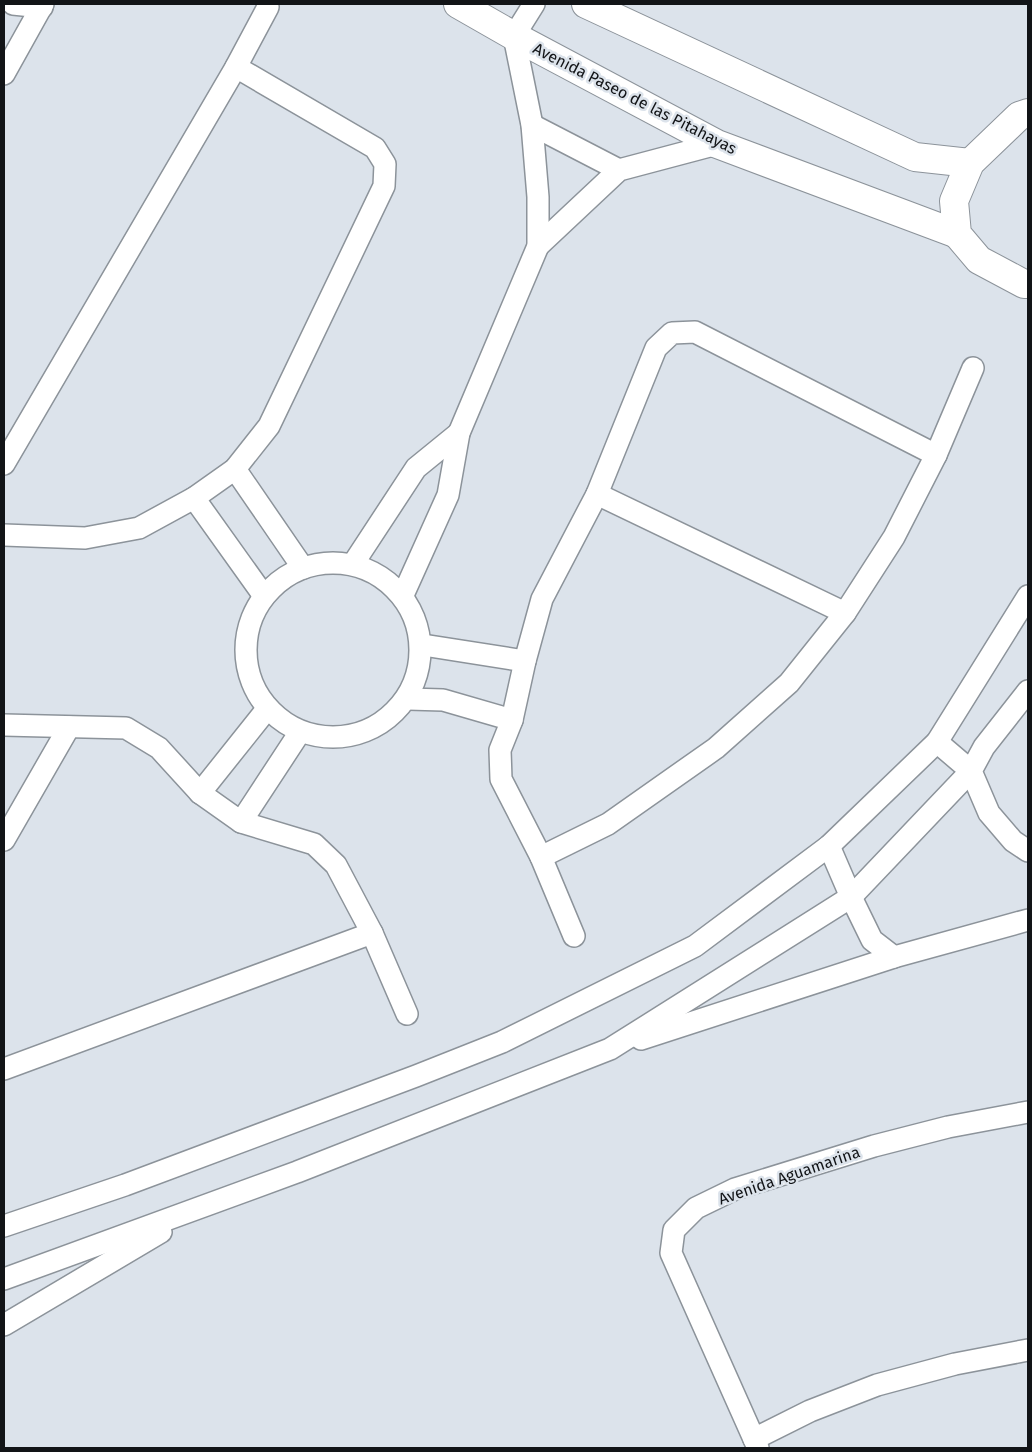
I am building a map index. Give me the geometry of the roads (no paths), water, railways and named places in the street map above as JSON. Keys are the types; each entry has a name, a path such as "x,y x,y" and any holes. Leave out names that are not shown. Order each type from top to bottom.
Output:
{"street":[{"path":"4,74 43,6 13,4"},
{"name":"Avenida Paseo de las Pitahayas","path":"458,4 514,36 717,144 957,234"},
{"path":"403,595 448,495 459,433 538,246 538,197 532,125 514,36 534,4"},
{"path":"586,4 915,157 970,163"},
{"path":"4,464 236,67 268,8"},
{"path":"4,536 85,538 139,528 194,498 235,469 269,426 384,186 384,164 375,148 236,67"},
{"path":"1028,113 1019,116 970,163 954,200 957,234 979,260 1024,284 1028,284"},
{"path":"532,125 619,170"},
{"path":"538,246 619,170 717,144"},
{"path":"574,936 541,857 501,779 500,750 512,720 525,661 542,599 597,494 656,348 672,333 695,332 936,455"},
{"path":"541,857 608,824 716,748 789,683 845,613 894,537 936,455 973,368"},
{"path":"353,564 416,468 459,433"},
{"path":"235,469 303,568"},
{"path":"597,494 845,613"},
{"path":"194,498 264,596"},
{"path":"328,562 353,564 381,577 403,595 423,645 408,699 378,726 348,736 340,738 300,732 267,708 248,673 247,632 264,596 282,579 303,568 328,562"},
{"path":"4,1226 124,1185 502,1042 695,946 829,846 937,742 1028,596"},
{"path":"423,645 525,661"},
{"path":"610,1049 850,897 971,771 984,747 1028,691"},
{"path":"408,699 443,700 512,720"},
{"path":"200,793 267,708"},
{"path":"4,725 126,728 159,748 200,793 241,822 314,844 336,865 372,933 407,1014"},
{"path":"4,840 69,727"},
{"path":"241,822 300,732"},
{"path":"937,742 971,771 989,813 1013,841 1028,851"},
{"path":"829,846 850,897 872,940 894,957"},
{"path":"4,1279 297,1172 610,1049 894,957 1028,920"},
{"path":"4,1069 372,933"},
{"name":"Avenida Aguamarina","path":"756,1444 671,1253 674,1230 696,1208 735,1189 874,1146 948,1127 1028,1112"},
{"path":"4,1325 206,1205"},
{"path":"756,1444 810,1412 877,1385 954,1364 1028,1350"}]}
